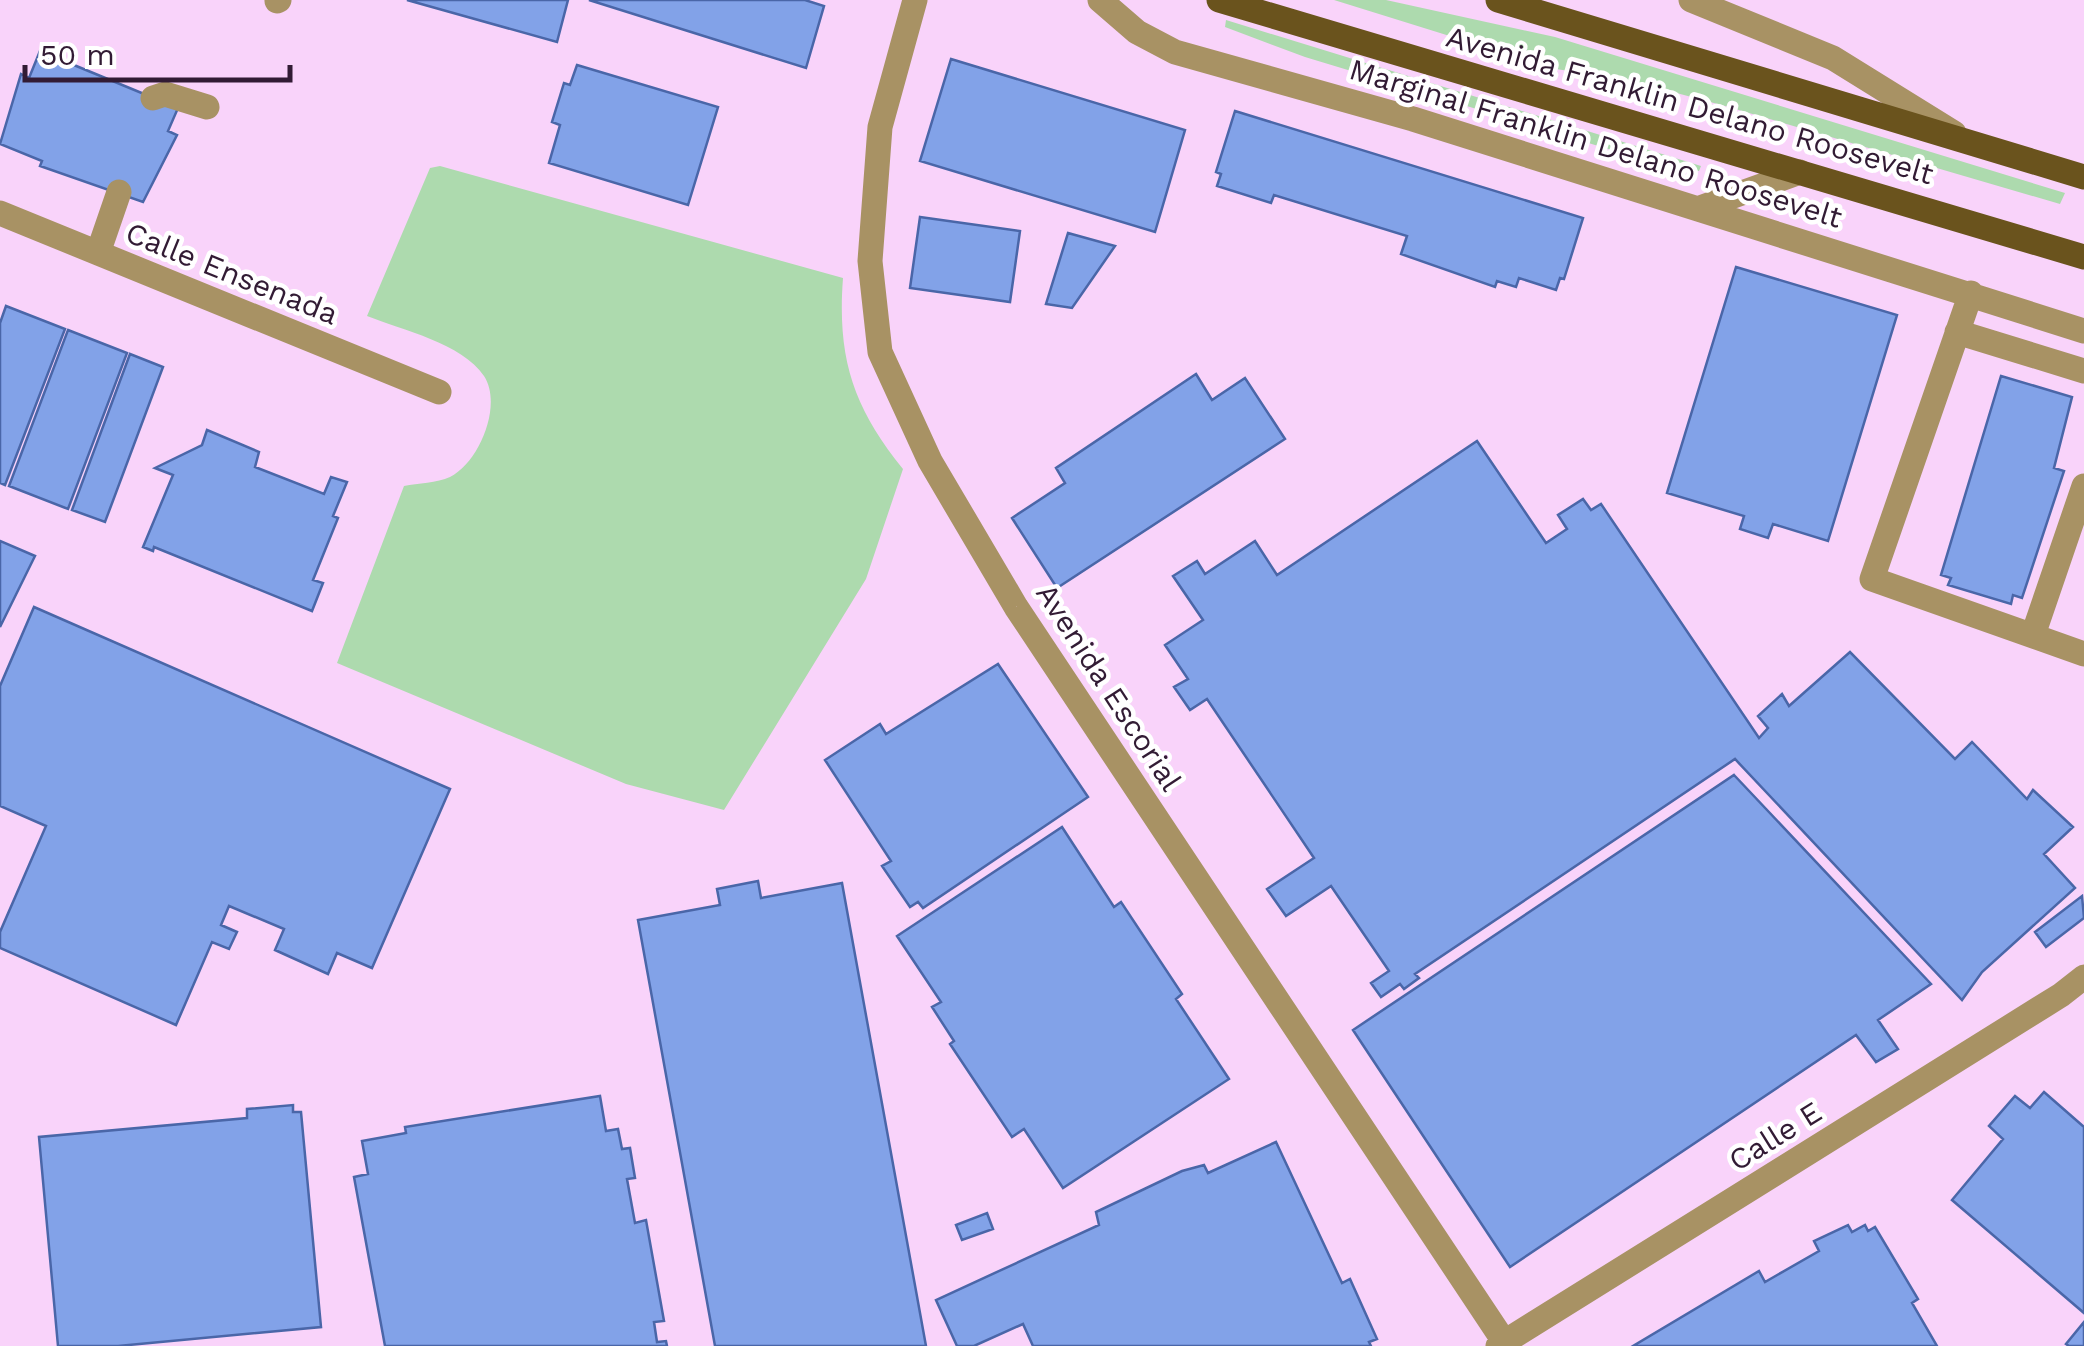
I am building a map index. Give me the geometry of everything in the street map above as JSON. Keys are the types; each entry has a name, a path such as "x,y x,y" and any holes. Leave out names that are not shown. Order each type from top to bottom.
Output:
{"main road":[{"name":"Avenida Franklin Delano Roosevelt","path":"1219,0 2084,257"},
{"name":"Avenida Franklin Delano Roosevelt","path":"1498,0 2084,177"}],"street":[{"name":"Avenida Escorial","path":"915,0 880,127 870,261 880,352 930,460 1016,607 1502,1344"},
{"name":"Marginal Franklin Delano Roosevelt","path":"1100,0 1136,32 1175,52 1413,119 2084,331"},
{"path":"1691,0 1833,58 1962,138"},
{"path":"153,98 165,94 207,106"},
{"path":"1700,208 1800,172"},
{"path":"98,253 120,192"},
{"name":"Calle Ensenada","path":"0,213 439,392"},
{"path":"1970,293 1872,579 2084,654"},
{"path":"1957,332 2084,371"},
{"path":"2033,635 2084,486"},
{"name":"Calle E","path":"1502,1344 2044,1006 2084,976"}],"green space":[{"path":"1334,0 1386,0 1555,37 2065,193 2060,204 1628,80 1556,69"},
{"path":"1226,20 1701,166 1699,171 1671,168 1305,57 1225,27"},
{"path":"440,166 843,278 843,333 852,380 872,424 903,469 866,579 724,810 626,784 337,663 404,486 445,479 461,470 479,447 489,417 489,388 474,365 447,346 367,316 430,168"}],"building":[{"path":"407,0 568,0 557,42"},
{"path":"589,0 805,0 824,6 806,68"},
{"path":"40,51 178,108 168,131 177,135 143,202 40,166 42,161 0,144 21,74 29,78"},
{"path":"951,59 1185,130 1155,232 920,161"},
{"path":"577,65 718,107 688,205 549,163 560,125 552,122 564,83 570,85"},
{"path":"1235,111 1583,218 1564,279 1560,278 1556,290 1519,278 1516,287 1497,281 1495,287 1401,254 1407,236 1274,195 1271,203 1217,186 1221,174 1216,172"},
{"path":"920,217 1020,231 1010,302 910,288"},
{"path":"1068,233 1115,246 1072,308 1046,304"},
{"path":"1736,267 1897,315 1828,541 1773,524 1768,538 1740,529 1744,516 1667,493"},
{"path":"6,306 65,329 5,485 0,483 0,323"},
{"path":"68,330 127,353 68,509 9,486"},
{"path":"130,354 163,367 105,522 72,510"},
{"path":"1196,374 1212,400 1245,378 1285,439 1057,588 1012,518 1065,483 1056,468"},
{"path":"2001,376 2072,397 2054,468 2064,471 2022,598 2013,595 2011,604 1948,585 1951,578 1941,575"},
{"path":"207,430 259,452 255,467 324,494 331,477 347,482 333,516 338,518 313,580 323,583 312,611 154,547 153,551 143,547 173,475 155,468 202,445"},
{"path":"1477,441 1546,543 1567,529 1558,515 1583,499 1591,510 1601,504 1759,738 1768,728 1758,716 1782,694 1789,706 1850,652 1955,759 1972,742 2027,799 2033,790 2073,827 2044,854 2075,888 1982,972 1962,1000 1735,759 1415,974 1419,978 1404,989 1400,984 1381,997 1371,983 1389,971 1331,886 1286,916 1267,889 1314,858 1207,699 1190,710 1174,687 1188,679 1165,645 1203,620 1173,576 1197,561 1205,574 1255,541 1277,575"},
{"path":"0,541 35,556 0,627"},
{"path":"34,607 450,789 372,968 337,953 328,974 275,950 284,929 229,906 221,925 237,932 229,949 212,942 176,1025 0,948 0,932 46,826 0,806 0,686"},
{"path":"998,664 1088,797 923,908 918,902 910,907 882,866 891,861 825,760 880,724 886,734"},
{"path":"1734,775 1931,984 1878,1020 1898,1049 1876,1062 1856,1035 1510,1267 1353,1030"},
{"path":"1062,827 1114,907 1121,902 1182,994 1176,999 1229,1079 1063,1188 1024,1129 1012,1137 950,1044 954,1041 932,1007 941,1002 897,936"},
{"path":"758,881 761,898 842,883 926,1346 715,1346 638,920 720,905 717,889"},
{"path":"2082,896 2084,918 2046,947 2035,932"},
{"path":"2044,1092 2084,1127 2084,1313 1952,1200 2003,1139 1989,1126 2015,1096 2030,1108"},
{"path":"600,1096 606,1131 618,1129 622,1149 630,1148 635,1178 627,1179 635,1223 646,1220 664,1321 654,1322 657,1342 666,1341 667,1346 385,1346 354,1177 368,1174 362,1141 406,1133 405,1127"},
{"path":"293,1105 293,1112 301,1112 321,1327 118,1346 58,1346 39,1137 247,1118 247,1109"},
{"path":"1276,1142 1342,1283 1350,1279 1377,1339 1369,1342 1371,1346 1033,1346 1023,1324 974,1346 957,1346 936,1300 1099,1225 1096,1212 1182,1171 1204,1165 1208,1173"},
{"path":"987,1213 993,1229 962,1240 956,1225"},
{"path":"1848,1225 1852,1232 1865,1225 1868,1231 1875,1227 1918,1299 1912,1303 1937,1346 1633,1346 1759,1271 1765,1282 1819,1251 1814,1241"},
{"path":"2084,1322 2084,1346 2066,1344"}]}
